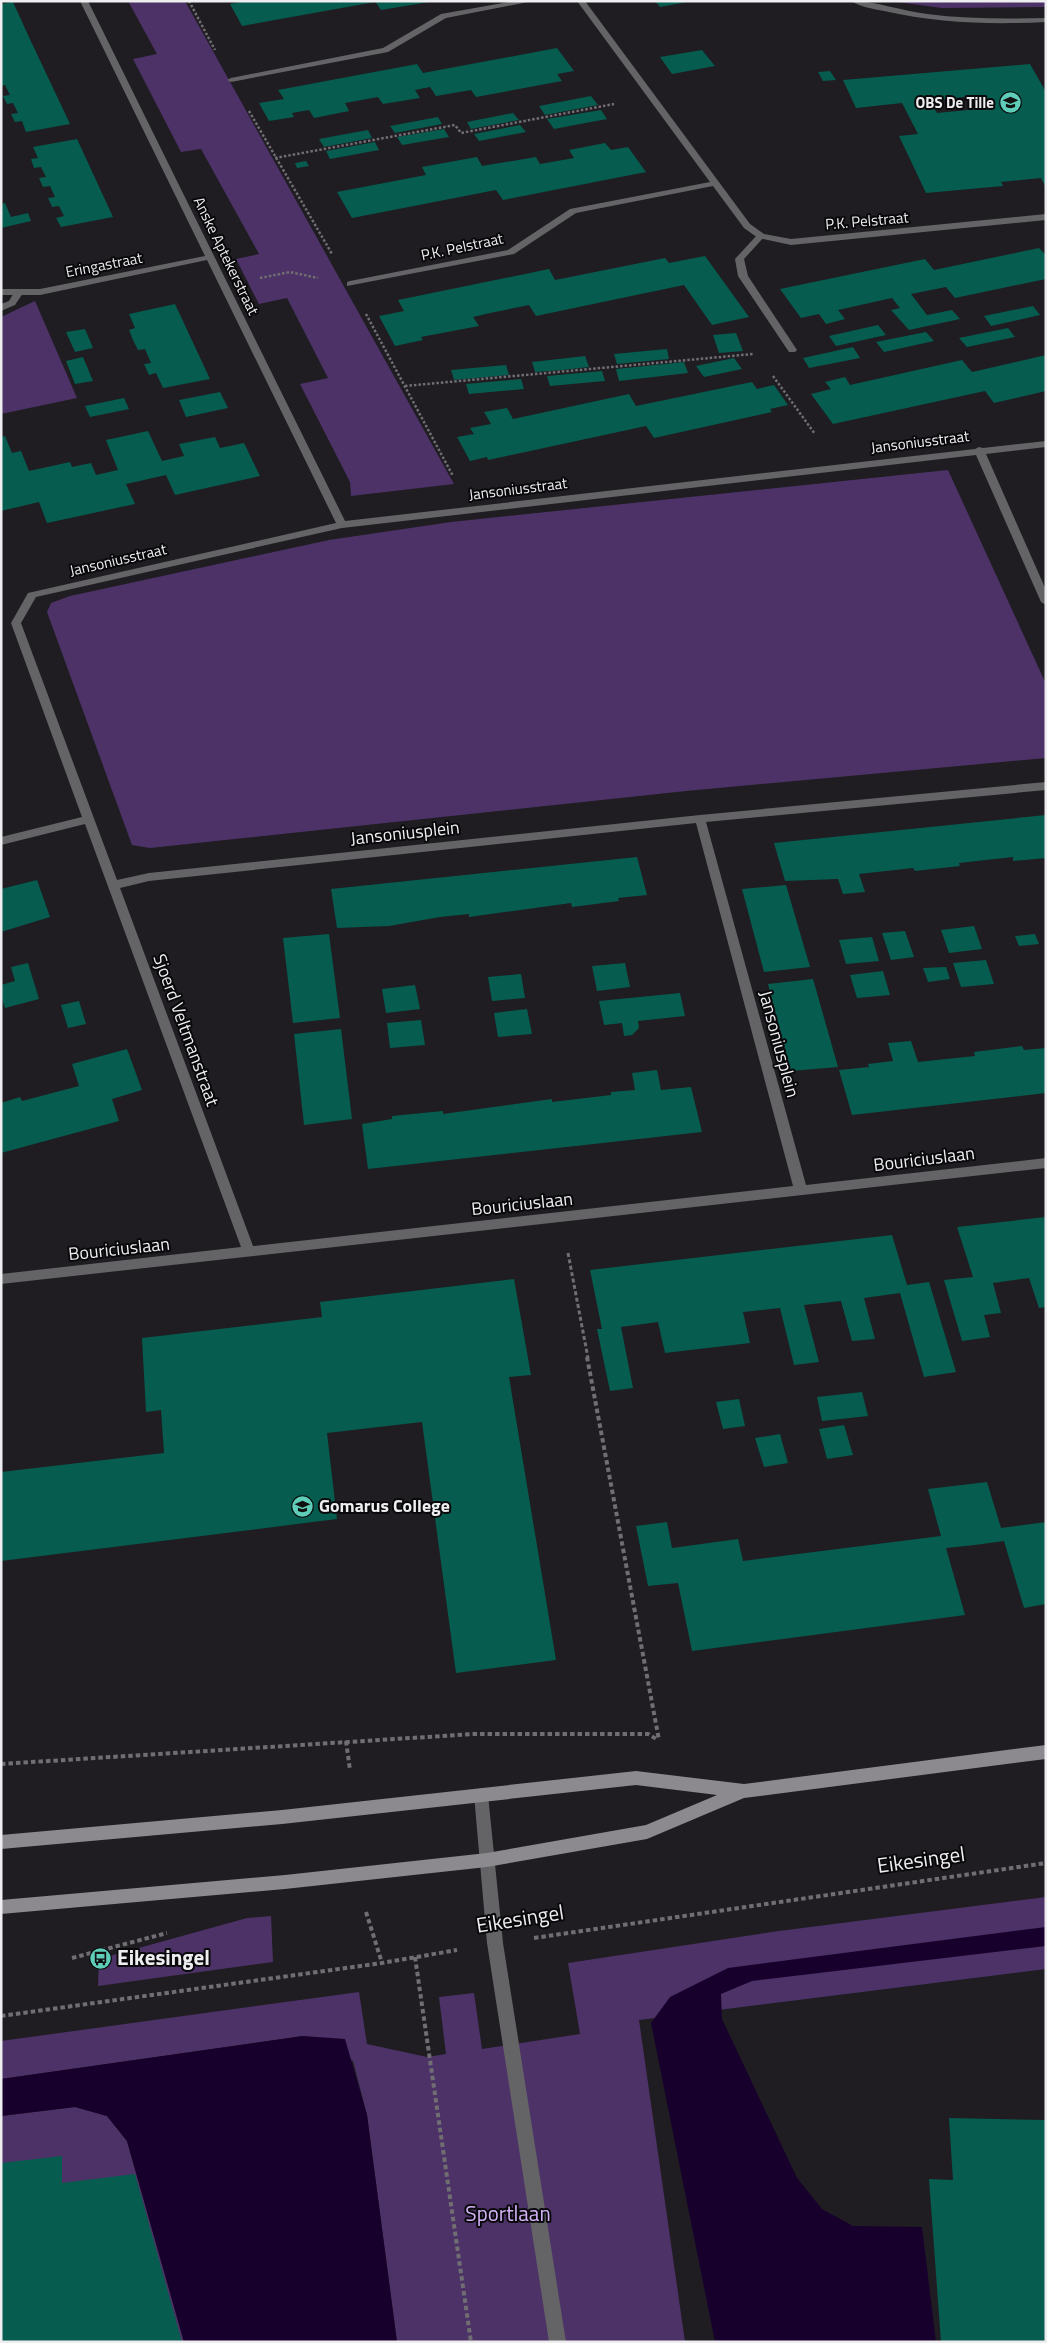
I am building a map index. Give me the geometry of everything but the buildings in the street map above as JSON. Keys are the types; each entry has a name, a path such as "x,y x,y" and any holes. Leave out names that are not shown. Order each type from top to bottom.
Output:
{"street":[{"name":"Anske Aptekerstraat","path":"84,1 342,524"},
{"path":"231,80 385,50 444,16 529,1"},
{"name":"P.K. Pelstraat","path":"582,1 747,226 761,236 791,242 1046,217"},
{"path":"855,1 875,8 935,18 1003,22 1046,20"},
{"name":"P.K. Pelstraat","path":"350,284 511,252 573,211 716,184"},
{"path":"761,236 739,259 743,276 792,350"},
{"name":"Eringastraat","path":"1,292 40,292 211,258"},
{"path":"1,308 12,303 18,292"},
{"name":"Jansoniusstraat","path":"16,623 32,595 342,524 979,450 1046,444"},
{"path":"979,450 1046,602"},
{"name":"Sjoerd Veltmanstraat","path":"16,623 249,1252"},
{"name":"Jansoniusplein","path":"114,886 148,877 700,819 1046,786"},
{"path":"1,841 89,819"},
{"name":"Jansoniusplein","path":"700,819 801,1191"},
{"name":"Bouriciuslaan","path":"1,1279 1046,1163"},
{"path":"1,1842 282,1817 636,1778 744,1791 1046,1752"},
{"path":"1,1907 285,1882 487,1860 647,1832 744,1791"},
{"path":"481,1795 495,1943 558,2342"}],"path":[{"path":"275,158 455,124 461,133 652,97"},
{"path":"225,285 290,272 350,284"},
{"path":"405,386 792,350"},
{"path":"757,354 838,467"},
{"path":"1,1764 474,1734 648,1734 659,1741 562,1218"},
{"name":"Eikesingel","path":"1,2016 415,1957 495,1943 1046,1863"},
{"path":"415,1957 471,2342"}],"green space":[{"path":"128,1 185,1 454,484 351,496 350,482 300,384 328,378 287,298 259,304 236,259 259,254 201,149 181,152 133,59 157,54"},
{"path":"890,1 1046,1 1046,7 942,8"},
{"path":"35,301 77,398 1,414 1,317"},
{"path":"948,470 1046,684 1046,758 686,791 150,848 132,845 47,612 51,603 70,596 329,540 451,522"},
{"name":"Sportlaan","path":"1046,1897 1046,1969 639,2020 685,2342 397,2342 367,2115 353,2061 303,2036 1,2079 1,2041 359,1992 367,2044 427,2057 446,2054 439,1997 474,1993 482,2049 580,2034 568,1963 779,1931"},
{"path":"271,1916 273,1962 98,1986 99,1959 247,1918"},
{"path":"75,2107 107,2116 127,2141 184,2342 1,2342 1,2116"}],"shaded area":[{"path":"1046,1927 1046,1946 752,1981 721,1994 722,2019 797,2178 822,2209 853,2226 922,2227 936,2342 715,2342 651,2023 670,1997 728,1968"},
{"path":"303,2036 345,2039 367,2115 397,2342 184,2342 127,2141 107,2116 75,2107 1,2116 1,2079"}],"place":[{"name":"OBS De Tille","path":"1010,103"},
{"name":"Gomarus College","path":"303,1506"},
{"name":"Eikesingel","path":"101,1958"}]}
